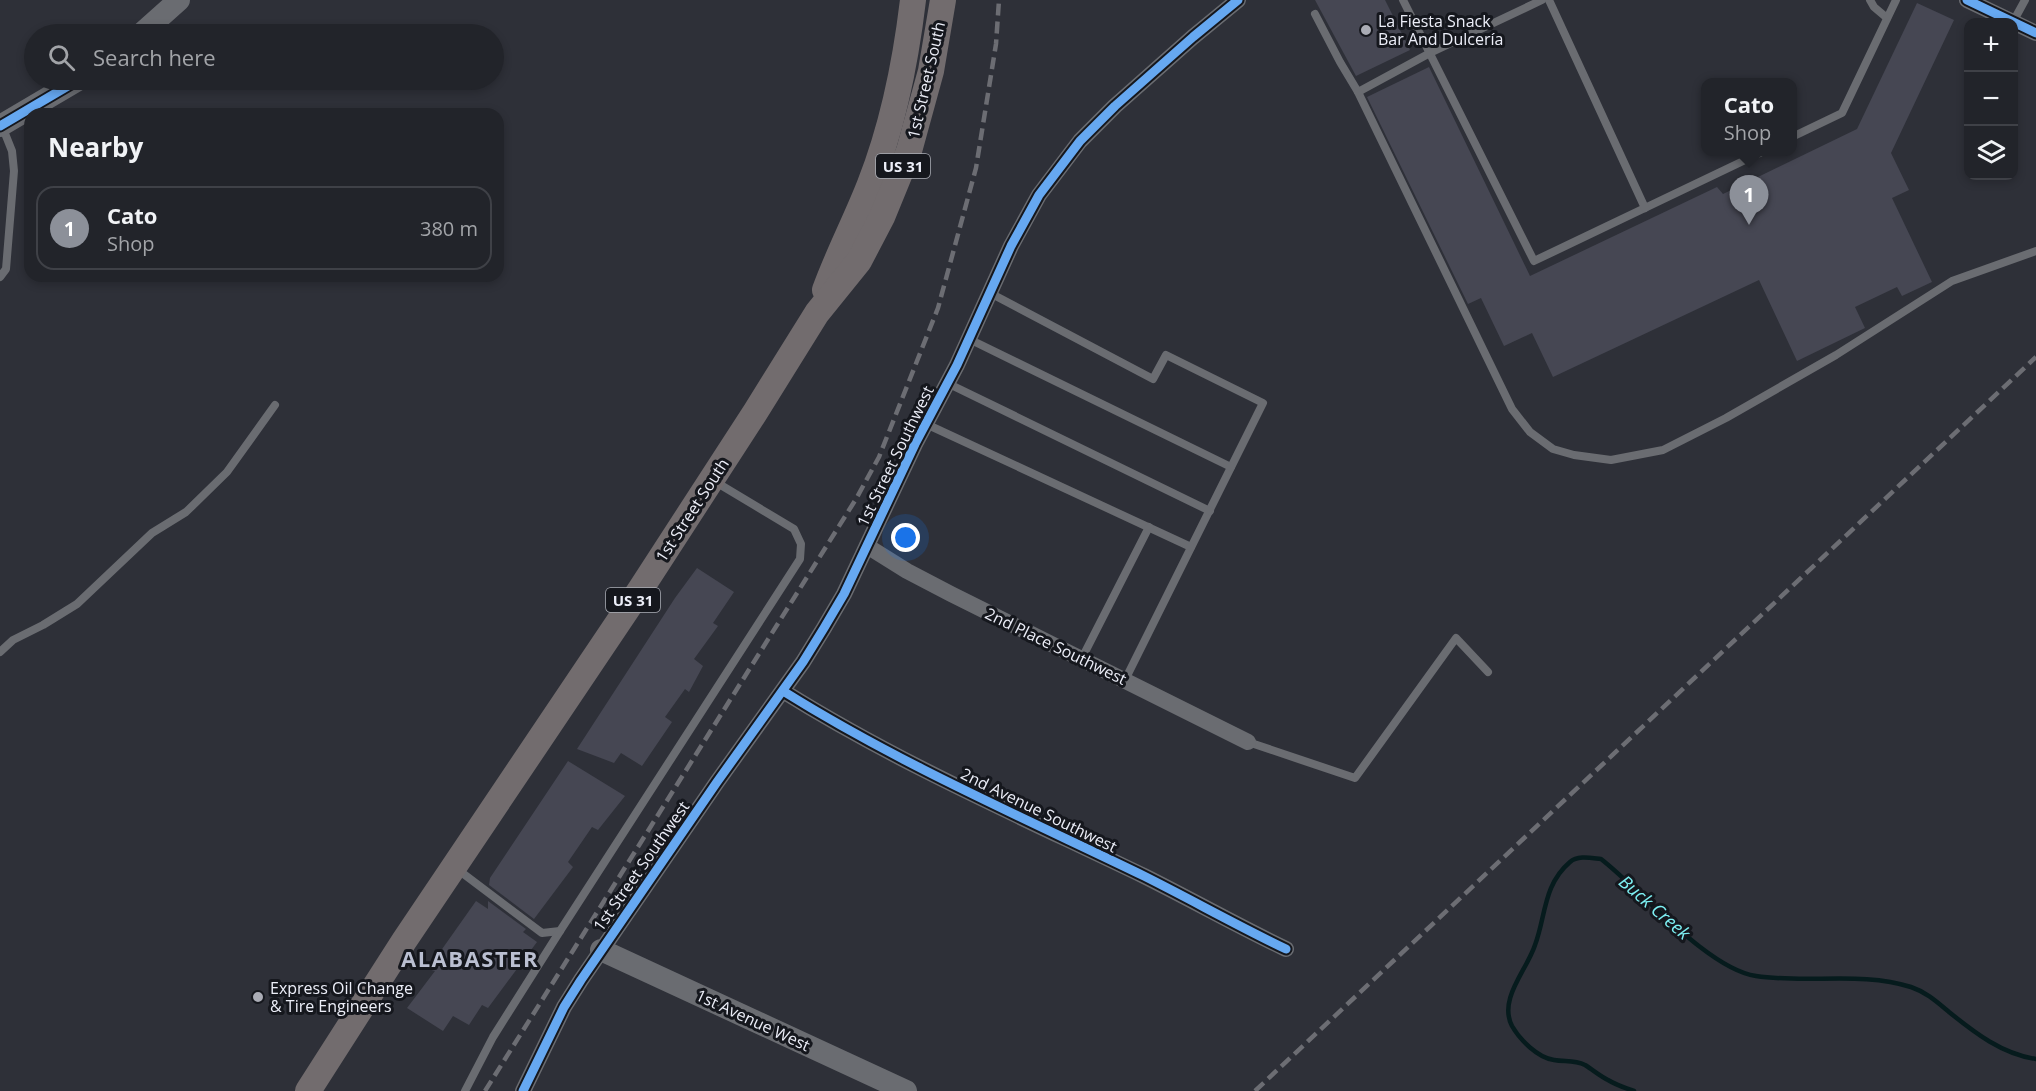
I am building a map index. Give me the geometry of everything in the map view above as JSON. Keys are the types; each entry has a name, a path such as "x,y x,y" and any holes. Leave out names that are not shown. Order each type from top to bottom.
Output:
{"main road":[{"name":"1st Street South","path":"885,180 883,144 904,56 913,0"},
{"name":"1st Street South","path":"449,875 640,590 817,313 833,270 852,230 885,180 919,117 931,70 943,0"},
{"name":"US 31","path":"308,1091 449,875"}],"street":[{"path":"152,24 179,0"},
{"name":"1st Street Southwest","path":"523,1091 564,1007 601,950 723,773 783,691 829,620 969,339 1027,215 1039,195 1080,141 1115,106 1238,0"},
{"path":"1967,0 2005,18"},
{"path":"2018,24 2036,33"},
{"path":"31,108 61,90"},
{"path":"1,126 24,112"},
{"name":"2nd Place Southwest","path":"867,546 916,576 1248,742"},
{"name":"2nd Avenue Southwest","path":"783,691 830,721 915,767 1143,876 1286,949"},
{"name":"1st Avenue West","path":"601,950 906,1091"}],"lane":[{"path":"1403,0 1533,261 1754,156"},
{"path":"1358,92 1430,53 1542,0"},
{"path":"1549,0 1645,208"},
{"path":"1870,0 1874,7 1887,18"},
{"path":"1797,135 1842,113 1896,0"},
{"path":"2015,18 2025,0"},
{"path":"1314,14 1358,92 1512,409 1530,432 1553,449 1574,455 1611,459 1663,450 1726,418 1836,355 1952,281 2036,251"},
{"path":"0,277 6,269 14,171 12,151 1,126"},
{"path":"990,293 1153,379 1166,355 1263,403 1125,680"},
{"path":"969,339 1231,467"},
{"path":"947,383 1209,511"},
{"path":"0,652 13,640 77,604 152,533 186,512 227,472 275,405"},
{"path":"926,424 1191,547"},
{"path":"465,1091 493,1037 800,559 801,543 794,529 711,480"},
{"path":"1082,658 1149,527"},
{"path":"1248,742 1355,778 1456,638 1488,672"},
{"path":"449,875 542,933 560,931"}],"building":[{"path":"1315,0 1385,0 1410,50 1356,76"},
{"path":"1917,3 1954,20 1891,153 1909,190 1892,198 1932,282 1902,296 1897,287 1855,307 1865,328 1797,361 1759,280 1553,377 1532,333 1504,346 1481,298 1468,304 1367,97 1429,67 1530,276 1717,187 1723,194 1857,129"},
{"path":"697,568 734,592 713,623 718,626 694,659 703,666 689,692 685,689 665,717 672,722 642,766 621,753 614,763 577,749 675,598"},
{"path":"568,761 625,796 598,830 592,827 568,862 573,867 534,919 489,885 490,878"},
{"path":"476,901 488,909 488,901 526,929 523,932 537,942 488,1008 482,1005 469,1025 453,1016 443,1031 407,1008 435,971 428,969"}],"waterway":[{"name":"Buck Creek","path":"1634,1091 1611,1082 1581,1063 1548,1059 1542,1056 1520,1037 1512,1026 1509,1016 1511,995 1535,945 1550,891 1561,871 1577,858 1601,859 1696,944 1737,970 1756,976 1775,978 1873,980 1911,987 1931,998 1990,1042 2036,1059"}],"railway":[{"path":"485,1091 856,499 879,457 938,308 976,168 996,44 999,0"},
{"path":"1255,1091 2036,357"}],"cycle path":[{"path":"523,1091 564,1007 581,980 717,782 803,662 844,594 915,444 957,365 1011,246 1039,195 1080,141 1115,106 1238,0"},
{"path":"1967,0 2036,33"},
{"path":"31,108 61,90"},
{"path":"0,126 24,112"},
{"path":"783,691 916,766 1144,876 1286,949"}],"place":[{"name":"La Fiesta Snack Bar And Dulcería","path":"1366,30"},
{"name":"Cato","path":"1749,225"},
{"name":"Express Oil Change & Tire Engineers","path":"258,997"}],"district":[{"name":"ALABASTER","path":"470,958"}]}
